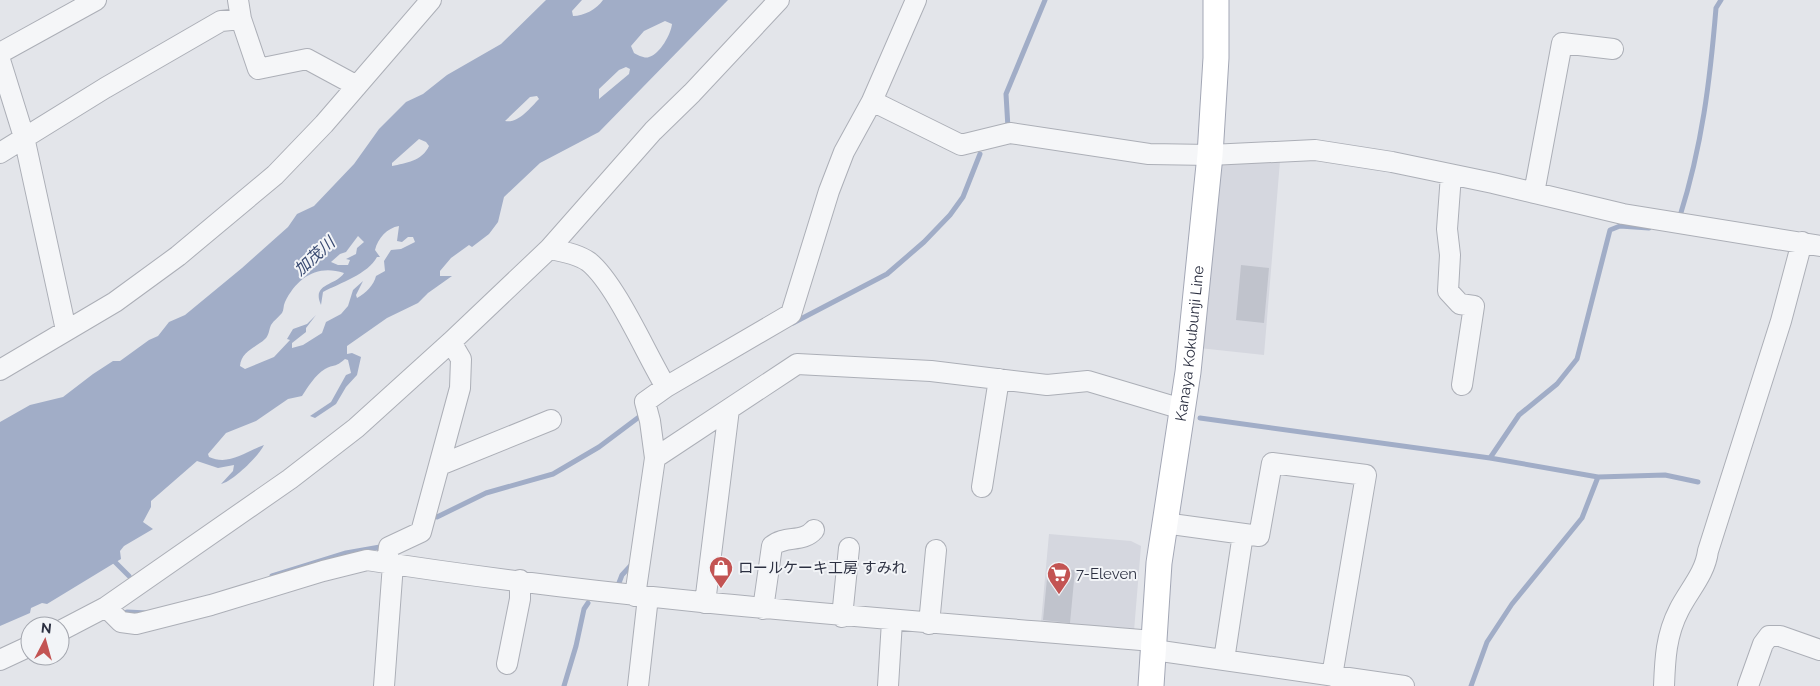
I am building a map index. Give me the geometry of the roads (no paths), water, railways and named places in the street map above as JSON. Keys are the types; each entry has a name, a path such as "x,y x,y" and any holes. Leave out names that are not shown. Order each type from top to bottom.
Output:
{"main road":[{"name":"Kanaya Kokubunji Line","path":"1152,686 1157,581 1164,523 1188,372 1210,155 1216,58 1216,0"}],"street":[{"path":"0,53 96,0"},
{"path":"0,370 115,302 178,256 275,175 357,86 431,0"},
{"path":"70,626 106,607 290,479 356,428 451,342 549,249 653,131 692,93 780,0"},
{"path":"638,686 641,597 655,458 650,421 645,402 666,387 791,314 844,152 872,101 916,0"},
{"path":"0,153 240,9 258,69 307,59 357,86"},
{"path":"1534,193 1562,43 1614,49"},
{"path":"0,60 24,137 66,330"},
{"path":"872,101 960,145 1010,133 1149,154 1210,155 1310,150 1392,162 1452,174 1623,214 1811,244 1782,321 1708,551 1706,565 1678,611 1666,644 1664,686"},
{"path":"1452,174 1447,229 1450,256 1448,291 1460,304 1474,306 1462,384"},
{"path":"549,249 570,253 588,262 609,285 666,387"},
{"path":"384,686 390,564 389,547 421,532 460,388 461,359 451,342"},
{"path":"655,458 797,364 931,371 1047,385 1088,381 1182,409"},
{"path":"982,487 998,379"},
{"path":"705,603 729,409"},
{"path":"440,465 551,420"},
{"path":"1164,523 1259,536 1272,463 1366,475 1332,676"},
{"path":"763,609 772,546 777,542 808,536 814,530"},
{"path":"1224,660 1243,534"},
{"path":"842,617 849,548"},
{"path":"929,624 936,550"},
{"path":"106,607 121,622 136,624 211,605 367,560 641,597 1154,645 1224,660 1404,686"},
{"path":"507,664 520,599 520,580"},
{"path":"888,686 892,621"},
{"path":"1748,686 1763,644 1769,636 1780,636 1820,650"},
{"path":"0,660 20,651"}],"water":[{"name":"加茂川","path":"546,0 582,0 572,11 573,16 590,11 603,0 728,0 599,132 540,163 504,197 498,222 489,234 472,247 469,245 451,258 440,271 440,276 452,276 428,293 418,303 387,318 347,346 347,354 352,353 361,357 357,375 346,387 336,404 315,418 310,416 331,402 346,375 351,373 348,360 345,359 318,374 302,396 288,399 256,421 226,433 208,454 209,457 223,460 230,459 264,445 245,468 232,479 221,484 233,471 234,465 218,468 197,461 151,501 151,507 143,522 153,529 124,546 120,551 121,559 47,604 42,603 31,608 30,613 0,626 0,422 30,405 63,397 113,361 120,361 149,340 158,336 169,322 185,315 242,268 288,227 297,214 314,206 354,164 379,129 406,102 423,94 447,75 501,44","holes":["665,21 672,24 661,48 653,55 647,57 634,53 631,46 644,31","626,67 630,69 629,74 599,99 599,89 619,70","537,96 539,99 519,118 505,121 530,97","419,139 426,142 429,146 426,151 418,158 392,166 392,163","399,226 397,241 402,242 408,237 413,237 415,242 401,249 391,250 384,261 385,271 376,276 369,288 357,298 356,295 363,281 353,290 348,306 341,314 326,322 322,333 303,345 292,348 292,343 306,332 306,328 316,315 307,324 293,329 287,339 290,340 274,357 245,369 240,366 246,353 266,338 271,325 283,312 284,303 290,293 302,279 326,270 344,273 319,293 321,305 323,292 360,273 373,263 377,257 380,257 375,250 376,246 384,234","358,236 364,242 357,248 356,254 346,259 350,260 348,265 338,265 331,262 340,254 346,252"]}],"waterway":[{"path":"1008,128 1006,94 1045,0"},
{"path":"1680,216 1688,190 1704,113 1716,8 1721,0"},
{"path":"793,323 887,274 924,242 950,215 963,197 980,154"},
{"path":"1200,418 1490,458 1519,415 1557,384 1577,359 1610,230 1620,226 1649,228"},
{"path":"437,517 486,493 553,474 599,447 643,414"},
{"path":"1490,458 1598,477 1665,475 1698,482"},
{"path":"1471,686 1487,642 1512,604 1582,518 1598,477"},
{"path":"272,576 346,553 380,547"},
{"path":"112,559 129,576"},
{"path":"617,588 622,575 634,562"},
{"path":"564,686 576,646 584,609 588,603"},
{"path":"127,612 147,613"}],"place":[{"name":"ロールケーキ工房 すみれ","path":"721,589"},
{"name":"7-Eleven","path":"1059,595"}]}
